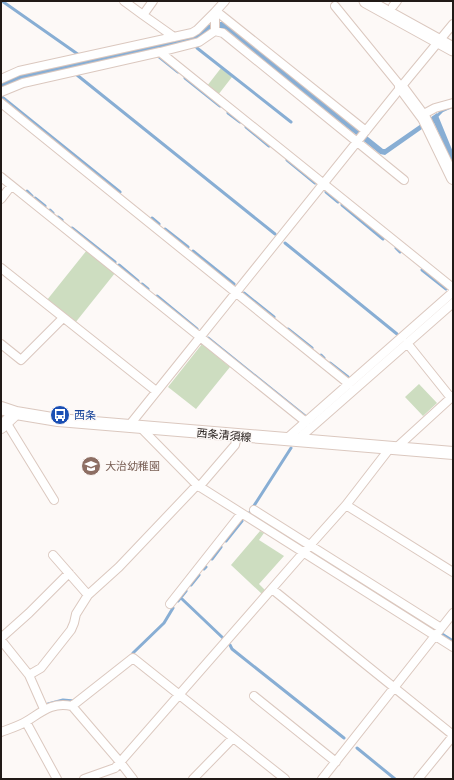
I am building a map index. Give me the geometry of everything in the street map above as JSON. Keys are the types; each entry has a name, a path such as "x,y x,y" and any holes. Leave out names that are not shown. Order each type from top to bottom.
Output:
{"main road":[{"path":"366,1 445,38"},
{"path":"392,3 445,38 453,49"},
{"path":"401,87 425,120 453,178"},
{"name":"西条清須線","path":"1,408 16,413 58,420 128,427 453,453"},
{"path":"4,425 16,413"}],"street":[{"path":"124,1 174,36"},
{"path":"143,15 153,1"},
{"path":"1,79 19,71 192,33 215,14 225,1"},
{"path":"335,6 401,87"},
{"path":"214,31 215,14"},
{"path":"215,14 365,132"},
{"path":"128,427 401,87 445,38 453,24"},
{"path":"1,92 23,83 199,42 214,31 223,32 404,180"},
{"path":"160,52 453,288"},
{"path":"1,103 349,384"},
{"path":"425,120 435,108 453,103"},
{"path":"1,178 306,422"},
{"path":"1,199 11,186"},
{"path":"1,268 156,391"},
{"path":"290,440 306,422 453,292"},
{"path":"290,440 453,303"},
{"path":"1,344 21,360 63,318"},
{"path":"84,779 115,768 346,505 393,448 452,396 407,343"},
{"path":"4,425 54,500"},
{"path":"141,428 198,486 453,647"},
{"path":"29,675 41,668 71,630 76,614 88,595 119,568 198,486 235,445 237,436"},
{"path":"346,505 453,572"},
{"path":"254,510 441,628"},
{"path":"170,604 241,514"},
{"path":"257,524 263,516"},
{"path":"53,555 88,595"},
{"path":"339,575 344,567"},
{"path":"44,709 29,675 1,639 69,573"},
{"path":"272,589 453,736 418,779"},
{"path":"322,779 453,613"},
{"path":"72,706 133,658 285,779"},
{"path":"254,696 336,762"},
{"path":"1,732 26,722 44,709 62,704 72,706 133,779"},
{"path":"26,722 57,779"},
{"path":"193,779 233,738"}],"green space":[{"path":"221,68 232,77 218,95 207,86"},
{"path":"87,250 115,273 75,323 47,300"},
{"path":"202,344 230,367 196,409 168,387"},
{"path":"419,384 437,403 423,416 405,397"},
{"path":"260,531 264,533 259,540 284,556 259,584 265,590 262,594 231,565"}],"water":[{"path":"209,22 224,22 383,149 437,113 453,152 453,165 434,123 422,129 385,155 380,154 225,30 209,30 198,39 1,88 1,81 20,73 191,35"}],"waterway":[{"path":"2,1 79,55"},
{"path":"197,48 291,122"},
{"path":"158,56 178,72"},
{"path":"77,75 275,234"},
{"path":"185,78 220,106"},
{"path":"2,97 120,192"},
{"path":"436,117 442,111 451,107"},
{"path":"228,113 240,122"},
{"path":"246,127 269,146"},
{"path":"287,160 315,183"},
{"path":"27,191 32,196"},
{"path":"326,192 338,202"},
{"path":"35,198 45,206"},
{"path":"342,205 383,239"},
{"path":"50,210 53,213"},
{"path":"58,217 62,220"},
{"path":"152,218 159,224"},
{"path":"72,228 115,262"},
{"path":"165,229 188,247"},
{"path":"285,243 397,334"},
{"path":"396,248 400,252"},
{"path":"193,251 234,284"},
{"path":"119,265 138,281"},
{"path":"422,270 446,289"},
{"path":"142,284 148,289"},
{"path":"244,293 274,317"},
{"path":"157,296 197,329"},
{"path":"448,302 453,298"},
{"path":"288,329 312,348"},
{"path":"208,338 305,416"},
{"path":"321,355 324,358"},
{"path":"330,363 348,377"},
{"path":"255,515 250,512 291,448"},
{"path":"226,541 242,521"},
{"path":"283,533 301,545"},
{"path":"212,559 221,547"},
{"path":"313,552 339,569"},
{"path":"346,573 432,628"},
{"path":"191,585 199,575"},
{"path":"178,601 186,591"},
{"path":"181,598 223,638"},
{"path":"133,653 164,623 173,608"},
{"path":"442,634 453,641"},
{"path":"230,645 232,649 344,738"},
{"path":"48,704 63,700 75,700"},
{"path":"357,748 395,779"}],"place":[{"name":"西条","path":"60,415"},
{"name":"大治幼稚園","path":"91,466"}]}
